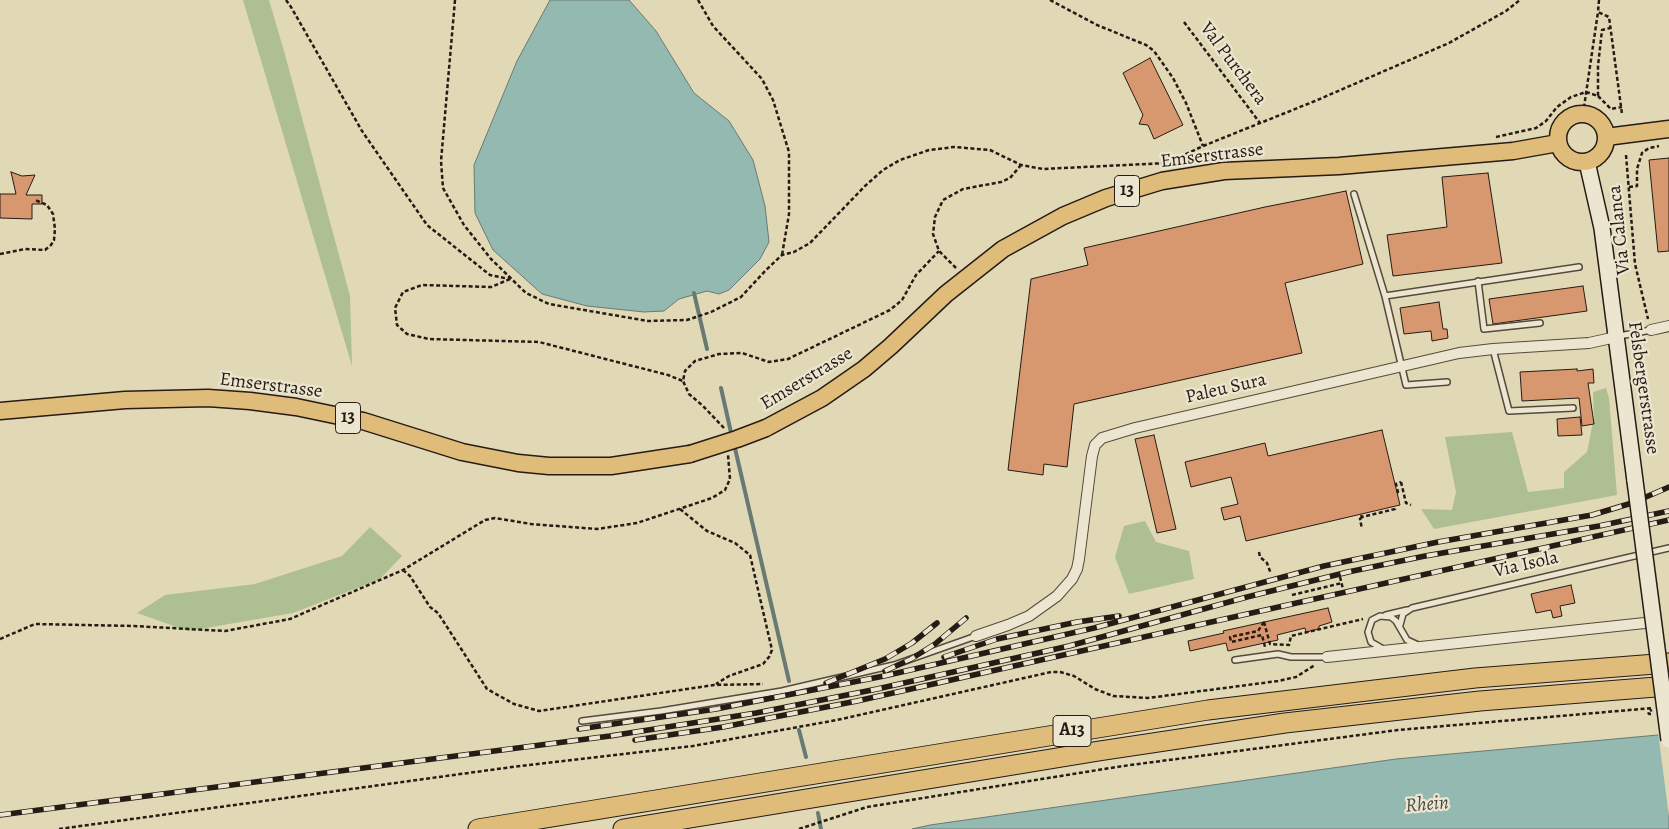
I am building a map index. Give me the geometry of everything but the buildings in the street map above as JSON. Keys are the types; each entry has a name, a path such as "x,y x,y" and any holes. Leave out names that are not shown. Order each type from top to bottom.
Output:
{"highway":[{"name":"A13","path":"478,829 1234,707 1474,678 1669,663"},
{"name":"A13","path":"623,829 1257,727 1480,701 1669,686"}],"main road":[{"path":"1583,114 1594,117 1600,122 1606,137 1603,150 1593,160 1587,162 1572,160 1565,156 1558,143 1560,127 1564,121 1571,116 1583,114"},
{"path":"1606,137 1669,129"},
{"name":"Emserstrasse","path":"0,412 125,400 208,398 296,407 364,422 462,452 518,463 549,466 610,466 690,454 766,428 815,402 864,369 966,278 1003,250 1063,216 1106,198 1162,181 1224,171 1339,166 1513,151 1558,143"}],"street":[{"name":"Felsbergerstrasse","path":"1587,162 1602,228 1669,740"},
{"path":"1651,330 1669,326"},
{"name":"Paleu Sura","path":"976,636 1029,616 1057,596 1072,579 1079,559 1092,456 1095,445 1102,438 1135,428 1459,353 1589,342 1616,337"},
{"path":"1327,657 1654,622"}],"lane":[{"path":"1354,194 1385,296 1406,385 1447,382"},
{"path":"1385,296 1579,267"},
{"path":"1478,281 1484,329 1540,323"},
{"path":"1616,337 1651,330"},
{"path":"1493,349 1509,412 1573,408"},
{"name":"Via Isola","path":"1372,620 1380,616 1412,608 1669,548"},
{"path":"1400,625 1403,614 1412,608"},
{"path":"1380,616 1391,617 1400,625 1407,640 1420,646 1428,647"},
{"path":"1372,620 1368,632 1371,642 1380,648 1391,651"},
{"path":"582,721 661,711 770,693 894,665 976,636"},
{"path":"1235,660 1278,654 1291,657 1327,657"}],"path":[{"path":"286,0 362,131 427,225 490,275 510,279"},
{"path":"455,0 441,161 443,188 464,225 491,259 526,293 549,304 648,321 687,320 711,312 741,297 782,255 794,252 810,243 865,186 883,170 900,160 929,150 954,146 990,150 1021,165 1043,169 1167,163 1203,146 1448,44 1506,11 1520,0"},
{"path":"698,0 713,26 762,79 773,100 790,152 789,214 782,255"},
{"path":"1050,0 1097,25 1146,45 1154,51 1173,78 1186,103 1203,146"},
{"path":"1583,114 1599,0"},
{"path":"1598,12 1609,17 1622,114"},
{"name":"Val Purchera","path":"1184,22 1260,123"},
{"path":"1598,96 1598,66 1602,30 1610,28"},
{"path":"1492,137 1536,128 1546,121 1557,107 1571,97 1586,92 1598,96 1611,109 1622,107"},
{"path":"1628,188 1636,186 1637,169 1642,153 1649,148 1662,145"},
{"name":"Via Calanca","path":"1626,155 1635,264 1651,330"},
{"path":"966,278 939,251 933,234 934,217 943,200 963,189 1001,182 1010,178 1021,165"},
{"path":"0,254 26,249 45,250 51,245 54,240 55,229 53,214 47,205 35,200"},
{"path":"724,429 689,394 683,381 685,370 695,361 720,354 742,354 769,362 788,359 890,310 902,300 916,275 939,251"},
{"path":"510,279 491,287 422,285 402,292 395,308 397,325 407,334 428,339 539,342 668,375 683,381"},
{"path":"0,639 35,624 134,626 225,631 290,619 403,570 486,520 495,518 531,524 598,529 637,523 712,498 726,490 730,479 727,447"},
{"path":"1397,492 1396,484 1401,482 1406,504 1411,505"},
{"path":"1362,529 1361,516 1395,509 1394,507"},
{"path":"680,509 707,531 735,543 750,555 772,650 763,664 729,676 714,685"},
{"path":"1259,552 1260,557 1267,563 1271,574"},
{"path":"403,570 410,576 430,607 438,613 487,689 514,704 539,711 714,685 768,684 770,693"},
{"path":"1340,577 1343,590"},
{"path":"1292,595 1342,583"},
{"path":"1289,645 1291,636 1364,619 1372,620"},
{"path":"1264,622 1270,643 1264,643 1262,635 1231,642 1230,637 1258,631 1264,622"},
{"path":"59,829 512,767 693,746 837,720 1042,674 1060,672 1113,696 1148,698 1278,681 1302,674 1327,657"},
{"path":"799,829 867,807 1123,766 1398,730 1652,711"}],"green space":[{"path":"243,0 269,0 350,296 352,366"},
{"path":"1606,388 1609,398 1617,495 1434,529 1421,509 1452,510 1456,492 1445,437 1512,432 1528,492 1564,488 1564,472 1587,452 1594,417 1593,392"},
{"path":"1145,521 1156,542 1189,551 1194,579 1129,594 1115,557 1124,526"},
{"path":"370,527 402,556 380,579 293,613 188,631 137,613 165,595 255,584 342,556"}],"water":[{"path":"550,0 629,0 656,31 694,93 729,121 753,160 765,206 769,242 760,259 729,290 719,294 707,291 679,299 664,311 644,312 587,306 542,294 493,250 475,213 474,165 517,61"},
{"name":"Rhein","path":"1669,734 1669,829 912,829 1396,759"}],"pier":[{"path":"1669,731 1669,817 1658,732"}],"waterway":[{"path":"694,293 707,349"},
{"path":"721,388 732,437"},
{"path":"734,444 789,681"},
{"path":"799,730 806,757"},
{"path":"818,813 821,829"}],"railway":[{"path":"579,729 716,709 884,676 1094,628 1324,566 1438,542 1592,515 1632,503 1669,487"},
{"path":"0,815 610,736 756,713 877,689 1069,646 1247,597 1348,572 1425,556 1599,526 1669,511"},
{"path":"635,740 723,727 857,701 1669,520"},
{"path":"944,657 997,639 1077,622 1119,616"},
{"path":"885,671 911,659 935,644 966,618"},
{"path":"826,683 885,659 912,643 937,623"}]}
